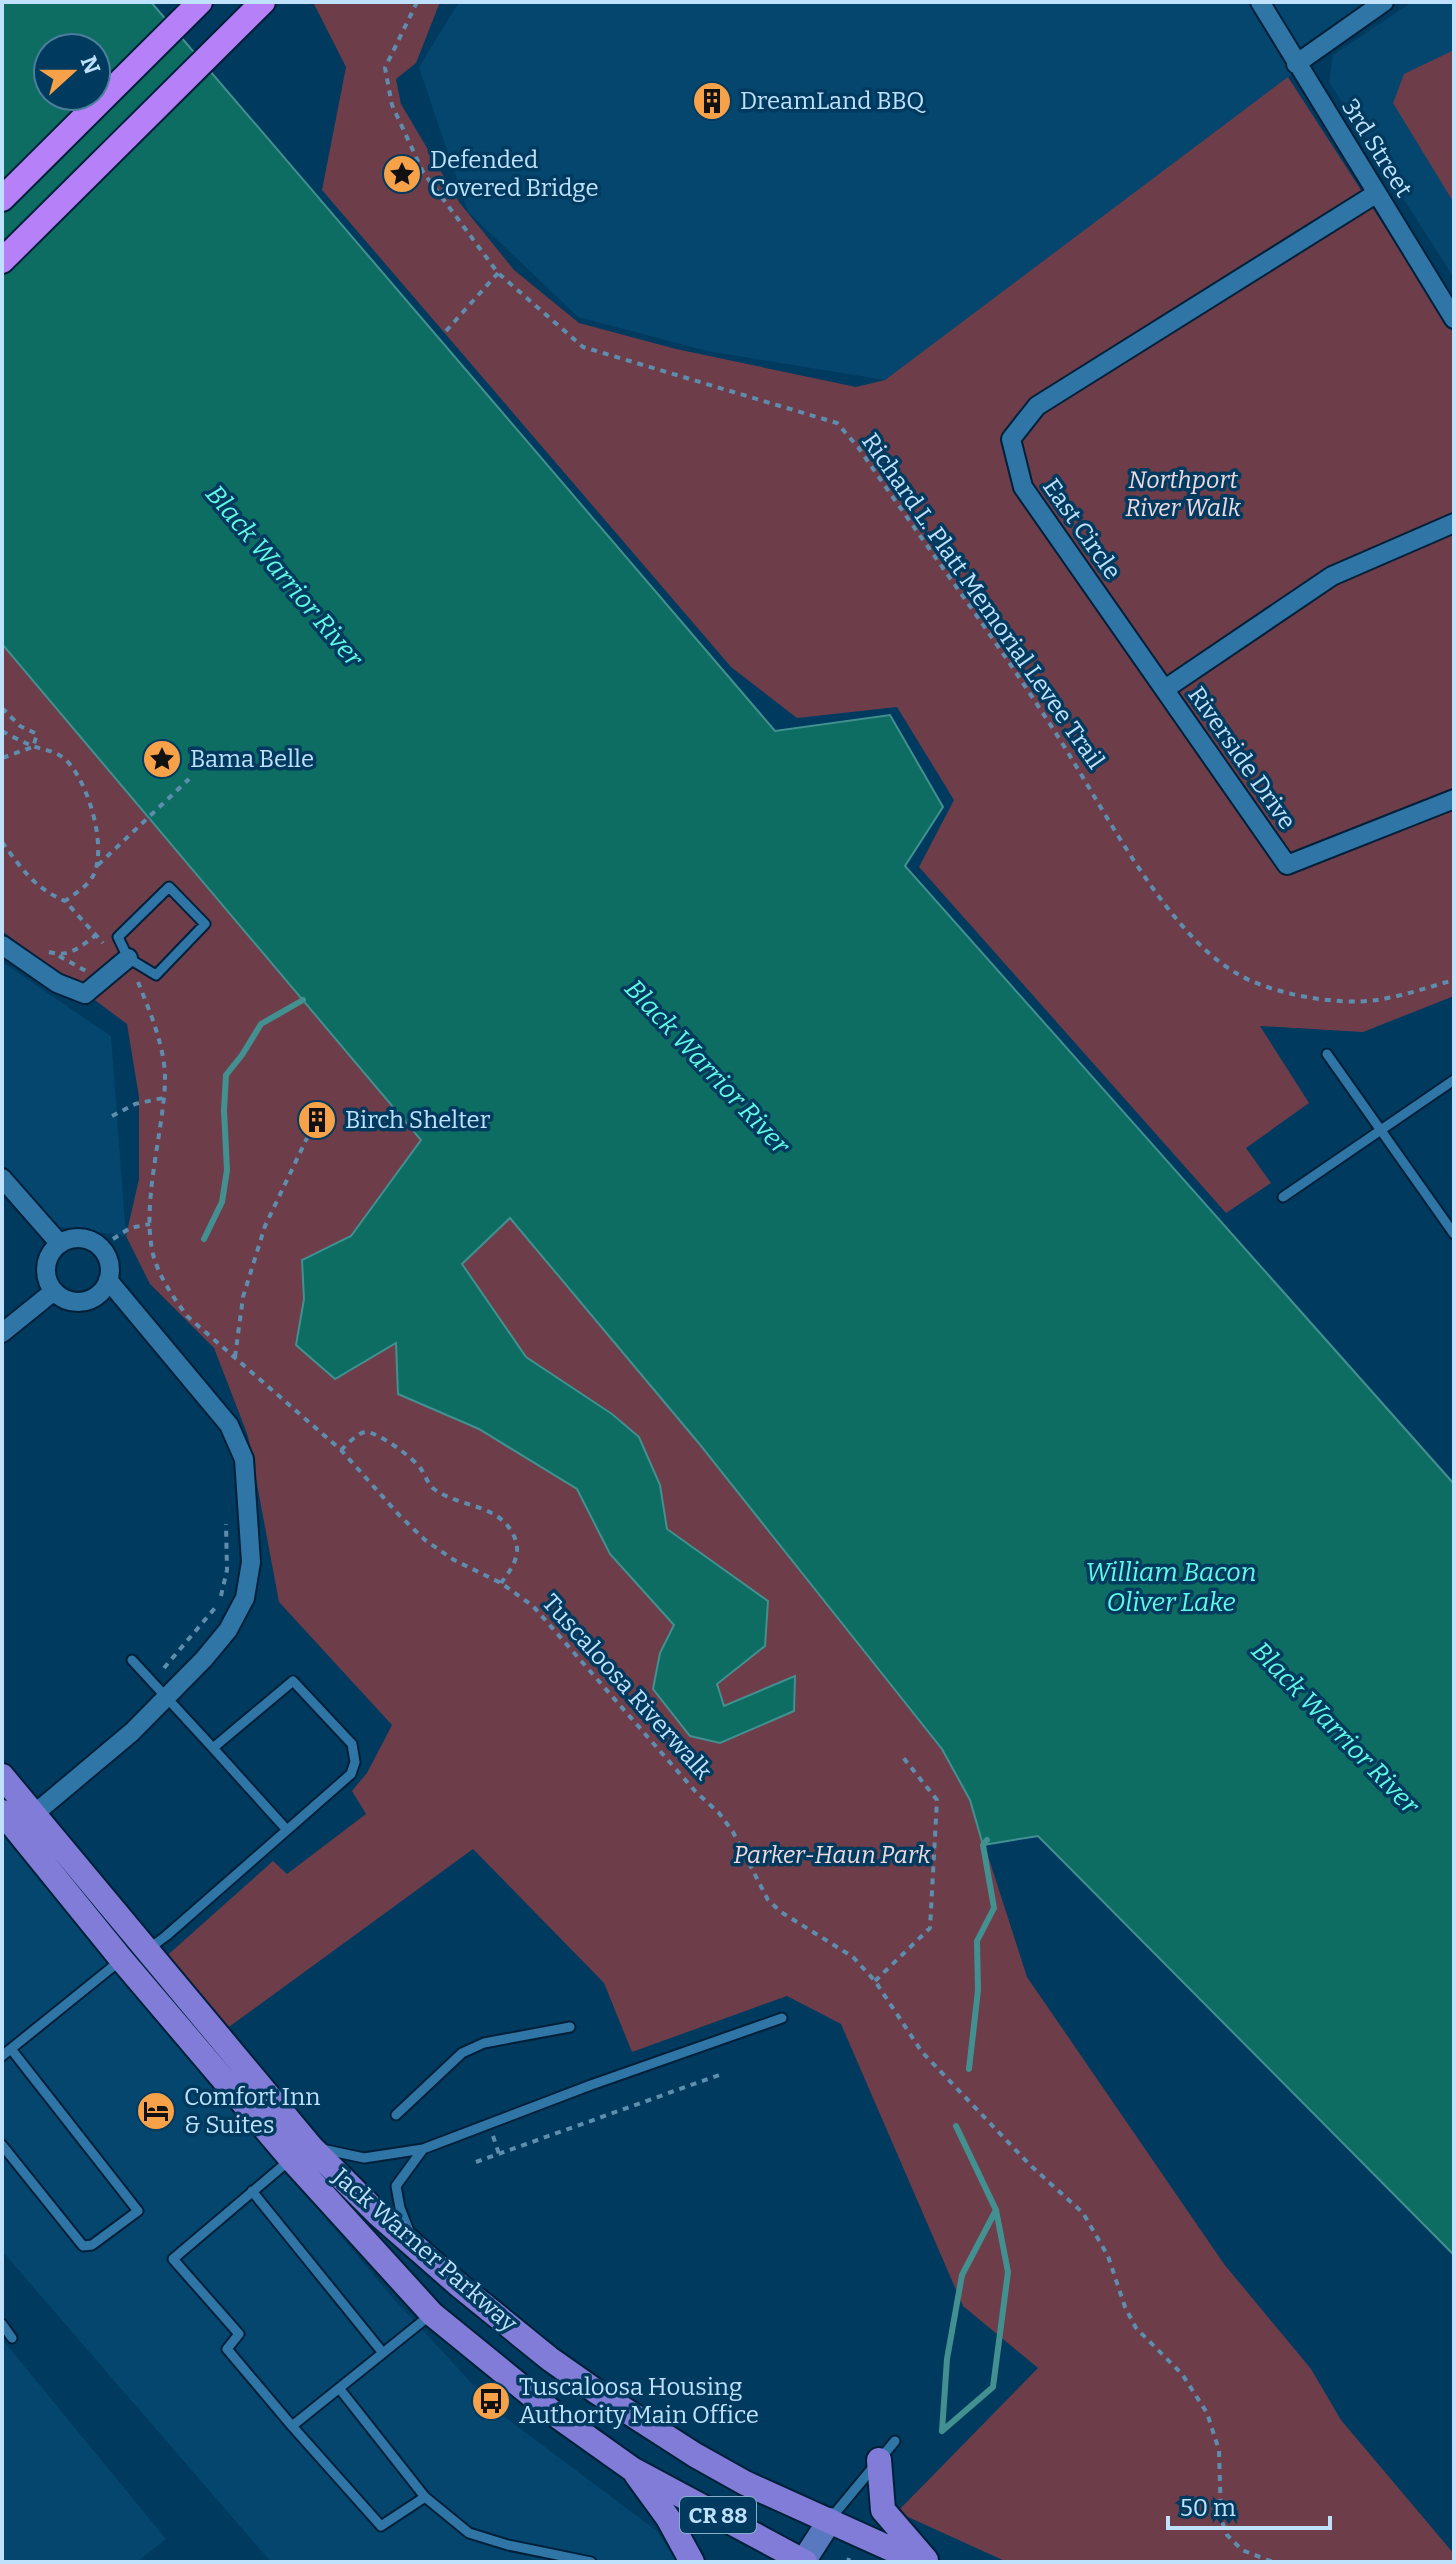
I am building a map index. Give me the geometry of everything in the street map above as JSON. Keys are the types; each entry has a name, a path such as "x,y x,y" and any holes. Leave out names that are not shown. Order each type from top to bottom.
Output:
{"highway":[{"path":"2,199 200,2"},
{"path":"2,261 263,2"}],"main road":[{"name":"Jack Warner Parkway","path":"2,1776 147,1950 301,2153 432,2314 556,2415 632,2469 804,2562"},
{"name":"Jack Warner Parkway","path":"2,1812 122,1960 301,2153 344,2182 550,2359 633,2416 745,2483 920,2562"},
{"path":"887,2450 883,2510 928,2562"},
{"path":"632,2469 668,2518 692,2562"},
{"path":"804,2562 830,2520"}],"street":[{"name":"3rd Street","path":"1260,2 1454,319"},
{"path":"1296,64 1384,2"},
{"name":"East Circle","path":"1165,689 1023,487 1011,439 1037,406 1377,193"},
{"path":"1165,689 1332,576 1454,523"},
{"name":"Riverside Drive","path":"1165,689 1287,865 1454,799"},
{"path":"2,945 57,983 85,994 125,961"},
{"path":"2,1178 60,1244"},
{"path":"79,1238 98,1246 109,1262 108,1280 102,1292 83,1302 72,1302 54,1291 46,1270 48,1260 60,1244 79,1238"},
{"path":"33,1815 132,1732 228,1630 245,1598 251,1562 244,1459 229,1425 108,1280"},
{"path":"2,1333 54,1291"}],"lane":[{"path":"169,887 205,924 156,975 125,961 118,937 169,887"},
{"path":"1327,1054 1454,1234"},
{"path":"1283,1197 1454,1080"},
{"path":"132,1660 287,1830"},
{"path":"147,1950 351,1774 355,1762 352,1744 293,1681 213,1748"},
{"path":"2,2056 122,1960"},
{"path":"425,2497 381,2526 227,2349 239,2334 173,2259 301,2153 364,2158 423,2149 591,2085 782,2018"},
{"path":"396,2115 462,2053 484,2043 570,2027"},
{"path":"2,2145 83,2246 92,2245 138,2211 11,2049"},
{"path":"415,2246 400,2208 396,2186 423,2149"},
{"path":"252,2191 383,2353"},
{"path":"292,2426 432,2314"},
{"path":"2,2324 12,2338"},
{"path":"339,2388 425,2497 469,2533 508,2545 591,2562"},
{"path":"830,2520 887,2450"}],"path":[{"name":"Richard L. Platt Memorial Levee Trail","path":"417,2 385,68 392,105 423,172 498,273 583,347 837,423 858,447 1054,729 1155,891 1196,941 1236,974 1286,993 1329,1000 1376,1000 1454,980"},
{"path":"446,331 498,273"},
{"path":"2,708 20,726 37,734 33,747"},
{"path":"2,731 66,760 82,784 97,835 97,866 91,880 65,901"},
{"path":"2,758 33,747"},
{"path":"97,866 189,779"},
{"name":"Tuscaloosa Riverwalk","path":"2,842 30,879 44,892 65,901 125,961 138,983 161,1053 165,1080 150,1224 154,1257 167,1289 187,1316 341,1450 425,1540 454,1560 501,1583 533,1606 695,1791 719,1813 733,1832 768,1900 781,1912 853,1957 875,1981 904,2028 942,2072 1030,2165 1083,2213 1108,2256 1125,2307 1136,2328 1173,2363 1200,2399 1213,2427 1219,2450 1221,2519 1227,2535 1242,2550 1273,2562"},
{"path":"57,955 76,950 96,935"},
{"path":"37,945 102,981"},
{"path":"112,1116 135,1104 163,1098"},
{"path":"235,1357 243,1297 265,1226 307,1138"},
{"path":"113,1239 130,1228 150,1224"},
{"path":"341,1450 357,1436 365,1432 373,1433 413,1459 431,1487 495,1514 508,1524 519,1544 515,1564 501,1583"},
{"path":"163,1670 207,1619 222,1595 227,1570 226,1524"},
{"path":"875,1981 930,1928 937,1800 902,1756"},
{"path":"476,2162 719,2075"}],"shaded area":[{"path":"459,2 1394,2 1288,77 1267,97 885,380 707,351 578,317 468,212 419,67"},
{"path":"1412,2 1454,2 1454,278 1329,82 1333,55"},
{"path":"2,962 111,1036 126,1236 53,1226 2,1183"},
{"path":"2,1824 393,2298 498,2412 657,2531 677,2562 271,2562 2,2251"},
{"path":"2,2339 166,2539 137,2562 2,2562"}],"green space":[{"name":"Northport River Walk","path":"313,2 440,2 416,63 396,79 401,104 459,202 514,270 579,323 676,349 856,387 885,380 1288,77 1454,334 1454,996 1363,1032 1260,1026 1309,1103 1246,1148 1271,1183 1226,1213 919,867 954,800 897,707 797,718 731,667 322,190 346,67"},
{"path":"1454,50 1454,203 1393,103 1404,74"},
{"name":"Parker-Haun Park","path":"2,644 421,1140 351,1236 302,1260 304,1299 296,1345 335,1379 396,1342 398,1394 479,1429 577,1489 610,1554 674,1625 660,1653 690,1736 794,1676 725,1707 717,1684 765,1646 768,1601 667,1529 660,1485 639,1437 612,1413 526,1357 462,1263 509,1217 697,1441 942,1749 970,1800 1027,1977 1224,2264 1311,2369 1341,2420 1454,2554 1454,2562 1007,2562 897,2512 1038,2368 963,2306 841,2024 787,1996 632,2052 604,1983 473,1849 211,2040 152,1969 273,1861 287,1874 366,1814 352,1791 367,1773 392,1725 279,1602 248,1436 214,1348 150,1284 126,1236 139,1179 139,1097 127,1024 2,931"}],"water":[{"name":"William Bacon Oliver Lake","path":"2,2 151,2 775,731 890,715 943,807 905,866 1454,1484 1454,2255 1038,1836 983,1845 970,1800 942,1749 697,1441 510,1218 462,1264 526,1357 612,1414 639,1437 660,1485 667,1529 768,1601 765,1646 717,1684 724,1706 795,1676 794,1711 720,1743 690,1736 653,1689 660,1653 674,1625 610,1554 577,1489 479,1429 398,1394 396,1343 335,1379 296,1345 304,1299 302,1260 351,1236 421,1140 2,644"}],"waterway":[{"path":"204,1239 222,1202 227,1170 226,1075 261,1024 303,1000"},
{"path":"969,2069 978,1990 977,1941 994,1908 983,1845 987,1840"},
{"path":"942,2431 993,2387 1008,2272 996,2210 956,2126"},
{"path":"942,2431 947,2359 962,2275 996,2210"}],"place":[{"name":"DreamLand BBQ","path":"712,101"},
{"name":"Defended Covered Bridge","path":"402,174"},
{"name":"Bama Belle","path":"162,759"},
{"name":"Birch Shelter","path":"317,1120"},
{"name":"Comfort Inn & Suites","path":"156,2111"},
{"name":"Tuscaloosa Housing Authority Main Office","path":"491,2401"}],"water label":[{"name":"Black Warrior River","path":"284,576"},
{"name":"Black Warrior River","path":"707,1067"},
{"name":"Black Warrior River","path":"1335,1728"}]}
